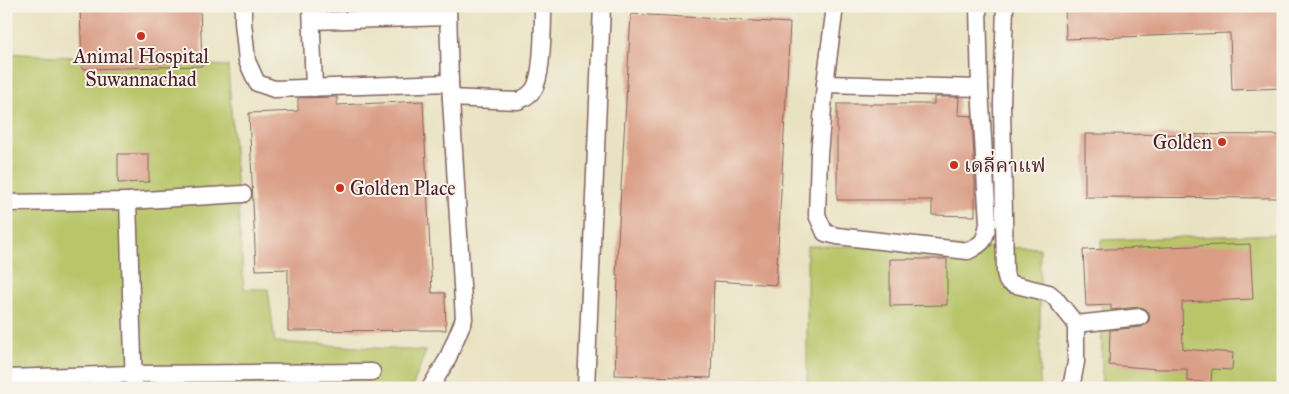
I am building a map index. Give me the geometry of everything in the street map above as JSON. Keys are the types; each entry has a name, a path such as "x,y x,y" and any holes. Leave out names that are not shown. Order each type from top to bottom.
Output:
{"lane":[{"path":"243,6 247,60 257,83 274,89 450,91 518,101 528,96 535,87 542,46 543,6"},
{"path":"586,388 602,6"},
{"path":"835,6 825,84 819,155 817,215 825,233 968,251 981,245 986,237 988,223 980,88 978,6"},
{"path":"1005,6 1002,104 1005,272 1007,280 1012,284 1049,292 1076,324 1076,362 1071,388"},
{"path":"314,88 311,14 448,12 450,91 464,319 447,360 430,388"},
{"path":"825,84 980,88"},
{"path":"6,203 128,201 243,194"},
{"path":"128,201 134,381"},
{"path":"1076,324 1140,317"},
{"path":"6,378 134,381 372,372"}],"green space":[{"path":"6,53 228,66 244,289 268,289 275,342 426,351 412,388 6,388"},
{"path":"1283,234 1283,388 1102,388 1101,240"},
{"path":"807,246 1040,248 1040,388 807,388"}],"building":[{"name":"Animal Hospital Suwannachad","path":"80,6 200,6 202,66 82,69"},
{"path":"1065,6 1283,6 1283,88 1232,90 1230,33 1066,39"},
{"path":"631,14 790,23 776,285 714,281 711,378 615,375 618,275 616,275"},
{"name":"Golden Place","path":"337,97 337,105 423,101 432,293 445,293 446,330 288,331 288,269 256,270 249,113 298,111 298,98"},
{"path":"934,97 959,97 958,115 972,116 975,216 932,215 932,200 837,200 837,104 934,104"},
{"path":"1085,134 1283,135 1283,198 1085,197"},
{"path":"118,154 149,154 149,182 118,183"},
{"path":"1250,244 1253,299 1182,302 1183,349 1233,353 1232,370 1212,369 1211,383 1187,381 1187,369 1109,365 1110,330 1142,327 1149,321 1150,315 1144,308 1139,307 1111,310 1111,305 1086,306 1083,250"},
{"path":"890,259 947,259 947,305 890,306"}],"place":[{"name":"Animal Hospital Suwannachad","path":"141,36"},
{"name":"Golden","path":"1222,142"},
{"name":"เดลี่คาแฟ","path":"954,165"},
{"name":"Golden Place","path":"340,188"}]}
